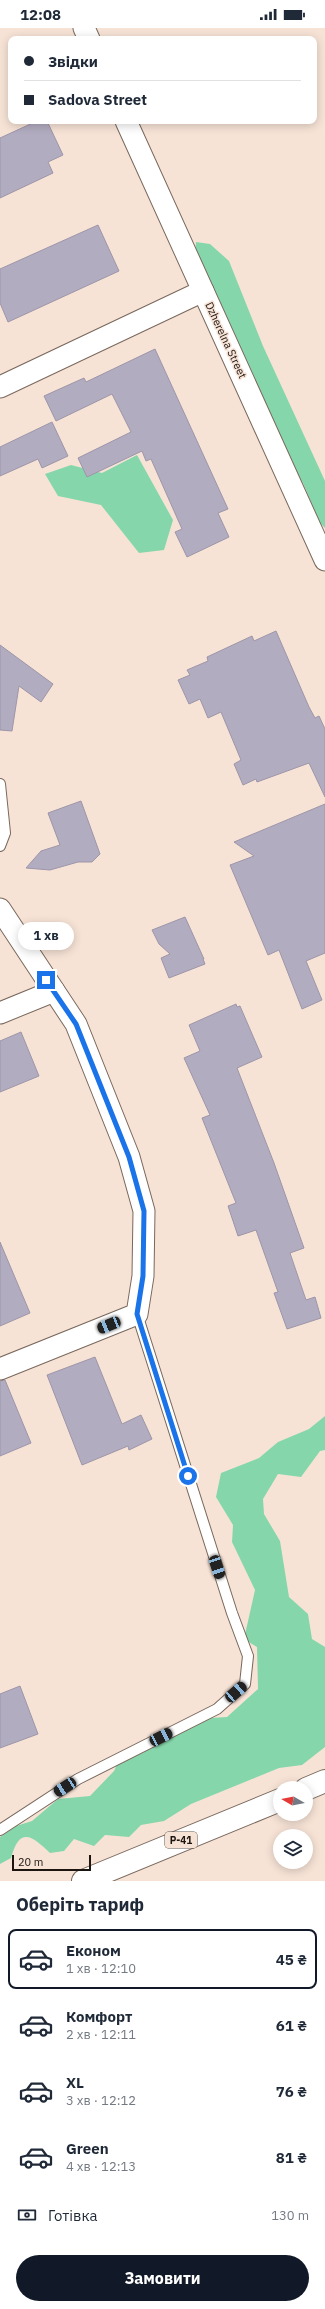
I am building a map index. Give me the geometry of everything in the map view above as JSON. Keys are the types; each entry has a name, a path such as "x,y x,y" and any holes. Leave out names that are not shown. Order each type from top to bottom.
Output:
{"main road":[{"path":"313,1786 325,1781"},
{"name":"Р-41","path":"83,1881 273,1803"}],"street":[{"name":"Dzherelna Street","path":"127,124 325,560"},
{"path":"0,387 203,291"},
{"path":"0,909 76,1024 129,1157 144,1211 143,1276 137,1314 0,1369"},
{"path":"0,1013 54,991"}],"lane":[{"path":"0,784 5,833 0,846"},
{"path":"0,1830 78,1779 217,1709 245,1684 248,1656 229,1605 137,1314"}],"green space":[{"path":"196,242 210,244 229,261 263,346 325,481 325,528 320,523 303,483 265,424 194,265"},
{"path":"137,455 173,520 164,550 139,553 101,505 58,496 45,474 71,465 102,473"},
{"path":"325,1416 325,1450 320,1451 301,1477 278,1474 263,1499 264,1514 280,1541 289,1597 308,1614 312,1639 325,1647 325,1747 302,1765 279,1768 191,1804 164,1821 141,1825 129,1837 105,1835 94,1846 74,1839 64,1851 50,1853 33,1839 28,1837 23,1838 18,1841 11,1858 0,1864 0,1837 16,1826 32,1821 58,1799 90,1796 114,1771 121,1756 143,1753 152,1742 194,1719 227,1717 258,1689 257,1647 244,1639 255,1590 232,1542 233,1525 216,1497 221,1473 259,1458 278,1442 309,1429"}],"building":[{"path":"30,124 48,124 63,155 48,162 53,173 0,198 0,138"},
{"path":"98,225 119,271 8,322 0,303 0,269"},
{"path":"155,349 228,509 218,513 229,537 187,557 175,532 182,529 151,459 146,461 142,451 87,477 78,458 131,432 112,394 56,421 44,396 84,378 86,382"},
{"path":"52,422 68,456 42,468 38,459 0,476 0,447"},
{"path":"276,631 309,707 315,718 319,716 325,729 325,797 309,763 257,782 256,779 243,785 234,764 241,760 221,712 208,718 200,699 189,704 178,680 190,675 187,670 208,661 207,657 252,636 254,641"},
{"path":"0,645 53,684 41,702 19,686 12,731 0,730"},
{"path":"81,801 100,854 92,862 78,862 50,870 26,868 41,851 60,845 48,813"},
{"path":"325,804 325,953 306,961 322,1000 302,1009 279,950 268,955 230,865 254,856 234,842"},
{"path":"185,917 205,964 169,978 161,958 170,954 159,944 152,930"},
{"path":"236,1004 237,1007 240,1006 262,1057 237,1068 274,1163 304,1248 290,1253 306,1300 315,1297 321,1318 287,1329 274,1293 278,1292 256,1230 238,1236 228,1206 236,1203 202,1118 210,1115 184,1058 200,1051 189,1025"},
{"path":"21,1032 39,1076 0,1092 0,1041"},
{"path":"0,1242 30,1313 0,1326"},
{"path":"95,1357 122,1424 141,1415 152,1439 129,1450 128,1446 82,1465 47,1375"},
{"path":"5,1380 31,1443 0,1456 0,1381"},
{"path":"20,1686 38,1734 0,1748 0,1694"}],"route":[{"path":"46,980 76,1024 129,1157 144,1211 143,1276 137,1314 188,1476"}]}
